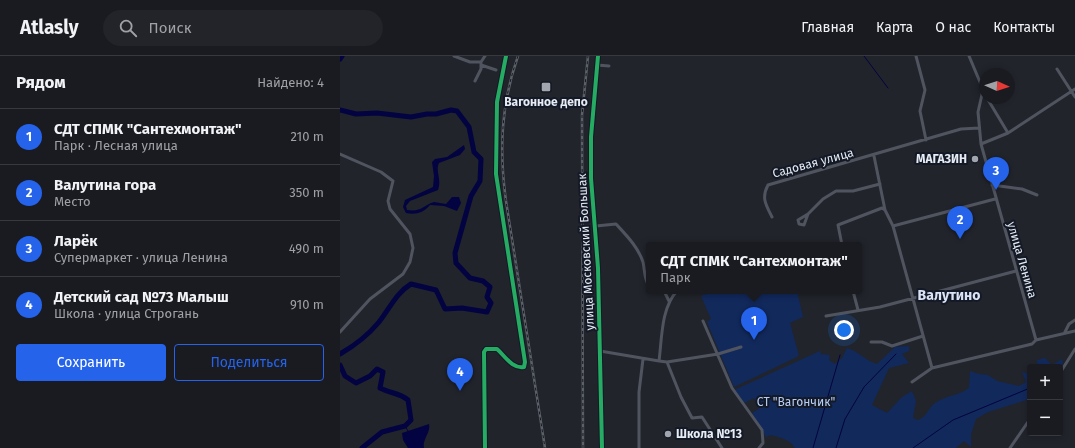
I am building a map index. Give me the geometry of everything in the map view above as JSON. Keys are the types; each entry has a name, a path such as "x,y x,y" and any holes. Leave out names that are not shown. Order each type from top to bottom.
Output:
{"street":[{"path":"454,56 470,62 481,63 496,70"},
{"path":"475,81 485,56"},
{"path":"485,448 484,352 486,349 497,349 508,361 520,368 524,367 519,315 496,174 497,102 506,56"},
{"name":"улица Московский Большак","path":"598,56 591,137 591,178 596,226 602,448"},
{"path":"916,56 925,90 920,111 926,140"},
{"path":"969,56 979,80"},
{"path":"597,66 610,66"},
{"path":"1058,69 1075,97"},
{"path":"981,144 1008,133 1075,89"},
{"name":"улица Ленина","path":"980,104 978,112 978,128 981,144 995,199 1036,340"},
{"path":"991,104 1008,133"},
{"name":"Садовая улица","path":"772,217 764,202 764,192 768,185 874,156 961,129 978,128"},
{"path":"340,332 370,299 403,274 410,262 413,248 410,234 390,208 388,201 393,181 385,174 341,156"},
{"path":"874,156 884,208 893,226 932,368"},
{"path":"808,214 823,199 836,191 853,192 880,184"},
{"path":"992,185 1022,189 1037,195"},
{"path":"893,226 995,199"},
{"path":"841,242 838,225 884,208"},
{"path":"596,226 616,224 622,230 640,253 644,265 646,282"},
{"path":"826,316 913,299 1016,271"},
{"path":"666,294 669,301"},
{"path":"660,361 662,332 669,301 675,294"},
{"path":"854,294 858,310"},
{"path":"1065,332 1069,324 1075,320"},
{"path":"703,321 732,388 762,430 763,443 760,448"},
{"path":"912,382 932,368 1032,344 1036,340 1065,332 1075,331"},
{"path":"871,342 882,342 892,346 923,336"},
{"path":"600,352 667,362 718,354 741,347"},
{"path":"1063,368 1075,349"},
{"path":"638,448 639,392 643,359"},
{"path":"667,362 681,397 692,418 702,417 722,448"},
{"path":"1010,448 1027,423"}],"green space":[{"path":"707,294 798,294 803,317 790,323 799,356 734,387 707,322 711,319 701,296"},
{"name":"СТ \"Вагончик\"","path":"909,346 909,351 902,354 909,363 889,368 872,405 887,413 902,397 912,391 916,401 913,418 918,420 921,419 939,400 961,393 969,388 970,371 988,375 997,381 1019,386 1026,382 1022,372 1027,373 1027,400 988,412 976,419 971,434 971,447 964,441 956,448 795,448 784,439 771,435 766,437 752,413 760,408 754,398 744,403 734,390 820,351 821,354 830,355 829,360 835,364 842,358 847,348 877,364 895,347"},
{"path":"1045,358 1051,364 1038,364 1037,360"},
{"path":"1062,359 1062,364 1054,364"}],"shaded area":[{"path":"464,145 465,149 460,155 439,163 438,190 410,201 406,206 407,210 416,210 434,202 446,204 452,197 459,197 461,203 457,211 444,206 430,205 419,213 406,213 403,207 405,200 433,187 434,176 432,162 435,159 447,157"},
{"path":"429,424 429,430 424,442 424,448 408,448 403,440 402,433"}],"waterway":[{"path":"864,56 888,88"},
{"path":"340,110 356,114 377,113 411,117 436,114 451,110 457,111 469,127 474,152 481,159 480,181 471,196 455,253 456,263 470,278 483,281 490,287 487,297 491,303 487,312 462,308 445,309 436,290 411,284 397,296 371,331 356,344 340,354"},
{"path":"836,448 845,419 864,387 896,354"},
{"path":"813,448 840,355"},
{"path":"340,365 345,376 356,383 370,376 377,369 383,372 380,388 402,396 408,400 411,420 405,426 382,432 362,448"},
{"path":"913,448 953,420 1027,389"},
{"path":"405,426 408,431"}],"railway":[{"path":"518,56 508,92 503,127 502,145 504,182 545,448"},
{"path":"583,448 582,115 588,56"}],"cycle path":[{"path":"485,448 484,352 486,349 497,349 512,364 520,367 524,367 525,362 496,174 497,102 506,56"},
{"path":"598,56 591,137 591,178 598,268 602,448"}],"place":[{"name":"Вагонное депо","path":"546,87"},
{"name":"МАГАЗИН","path":"975,159"},
{"name":"Ларёк","path":"996,190"},
{"name":"Валутина гора","path":"960,239"},
{"name":"СДТ СПМК \"Сантехмонтаж\"","path":"754,340"},
{"name":"Детский сад №73 Малыш","path":"460,391"},
{"name":"Школа №13","path":"668,434"}],"district":[{"name":"Валутино","path":"949,295"}]}
